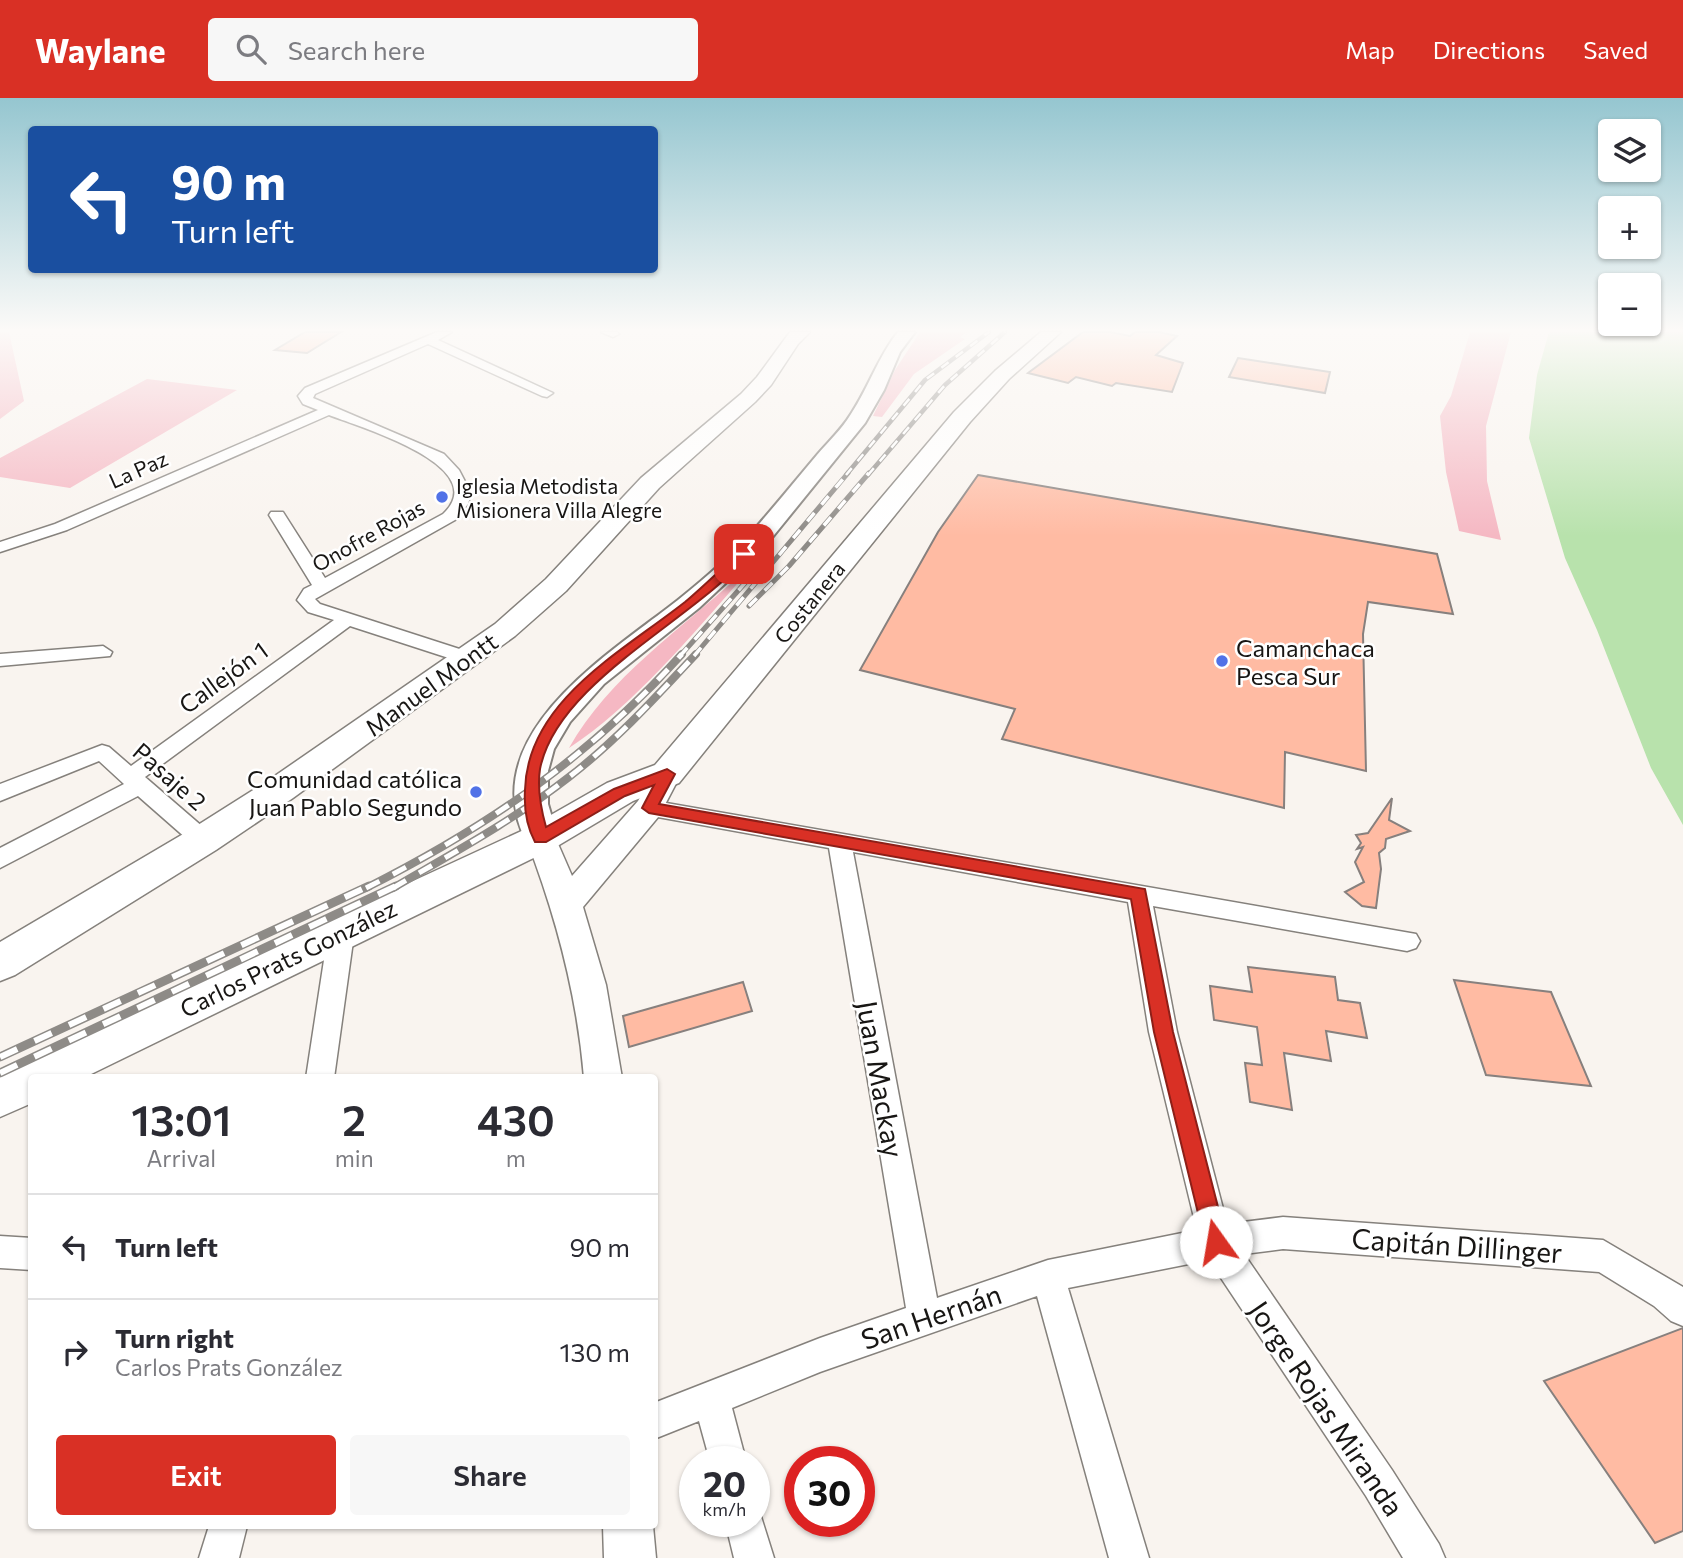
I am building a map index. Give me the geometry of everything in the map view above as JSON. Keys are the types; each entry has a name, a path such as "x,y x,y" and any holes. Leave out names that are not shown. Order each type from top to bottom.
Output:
{"main road":[{"name":"Manuel Montt","path":"0,963 203,840 335,752 468,658 540,601 650,483 746,400"},
{"path":"541,838 532,804 533,771 539,749 558,716 594,678 691,603 758,540 863,411 868,400"},
{"name":"Costanera","path":"541,838 620,792 667,774 978,400"},
{"name":"Carlos Prats González","path":"45,1074 541,838"},
{"name":"Carlos Prats González","path":"0,1095 28,1082"}],"street":[{"name":"Onofre Rojas","path":"307,400 434,453 447,464 461,487 464,498 456,511 440,522 322,586 306,597 308,604 468,658"},
{"name":"La Paz","path":"0,547 61,527 331,410"},
{"path":"277,515 322,586"},
{"name":"Callejón 1","path":"0,859 136,781 347,619"},
{"path":"0,660 103,652"},
{"name":"Pasaje 2","path":"0,793 102,752 203,840"},
{"path":"568,902 649,808 667,774"},
{"path":"649,808 1407,941"},
{"path":"541,838 568,902 588,980 602,1074"},
{"name":"Juan Mackay","path":"839,841 924,1317"},
{"name":"Jorge Rojas Miranda","path":"1139,894 1163,1032 1216,1242 1379,1483 1425,1558"},
{"path":"321,1074 341,934"},
{"name":"Capitán Dillinger","path":"1216,1242 1283,1233 1603,1256 1665,1294 1683,1309"},
{"name":"San Hernán","path":"658,1419 924,1317 1048,1276 1216,1242"},
{"path":"0,1252 28,1254"},
{"path":"1048,1276 1129,1558"},
{"path":"711,1398 724,1446"},
{"path":"219,1558 227,1529"},
{"path":"628,1529 630,1558"},
{"path":"748,1537 754,1558"}],"shaded area":[{"path":"0,400 24,400 24,401 0,419"},
{"path":"108,400 220,400 70,488 0,477 0,458"},
{"path":"881,400 895,400 882,417 873,416"},
{"path":"1449,400 1493,400 1486,426 1487,481 1501,540 1459,531 1446,472 1440,416"},
{"path":"1534,400 1683,400 1683,825 1651,768 1597,630 1565,558 1529,438"},
{"path":"739,576 743,577 661,668 615,712 569,748 585,722 625,677"}],"building":[{"path":"978,475 1437,554 1453,614 1368,602 1363,634 1366,771 1285,752 1284,808 1002,739 1015,709 860,670 938,532"},
{"path":"1392,798 1389,820 1410,831 1386,839 1385,848 1379,853 1381,869 1376,908 1362,906 1345,892 1364,882 1355,862 1363,847 1357,849 1361,843 1356,835 1368,833"},
{"path":"1248,967 1335,977 1338,1000 1360,1003 1367,1038 1326,1031 1331,1061 1284,1053 1292,1110 1250,1102 1245,1063 1262,1065 1257,1027 1214,1020 1210,986 1252,992"},
{"path":"1454,980 1551,992 1591,1086 1486,1075"},
{"path":"743,982 752,1011 629,1047 623,1016"},
{"path":"1683,1328 1683,1531 1655,1543 1544,1381"}],"railway":[{"path":"846,475 908,400"},
{"path":"868,475 932,400"},
{"path":"694,656 848,473"},
{"path":"749,606 789,566 869,473"},
{"path":"680,656 753,574"},
{"path":"366,888 454,840 535,786 611,725 682,654"},
{"path":"393,888 505,822 569,777 619,734 696,654"},
{"path":"0,1057 369,886"},
{"path":"0,1073 396,886"}],"place":[{"name":"Iglesia Metodista Misionera Villa Alegre","path":"442,497"},
{"name":"Camanchaca Pesca Sur","path":"1222,661"},
{"name":"Comunidad católica Juan Pablo Segundo","path":"476,792"}],"route":[{"path":"744,554 691,603 594,678 558,716 539,749 531,782 532,804 541,838 620,792 667,774 649,808 1139,894 1163,1032 1216,1242"}]}
